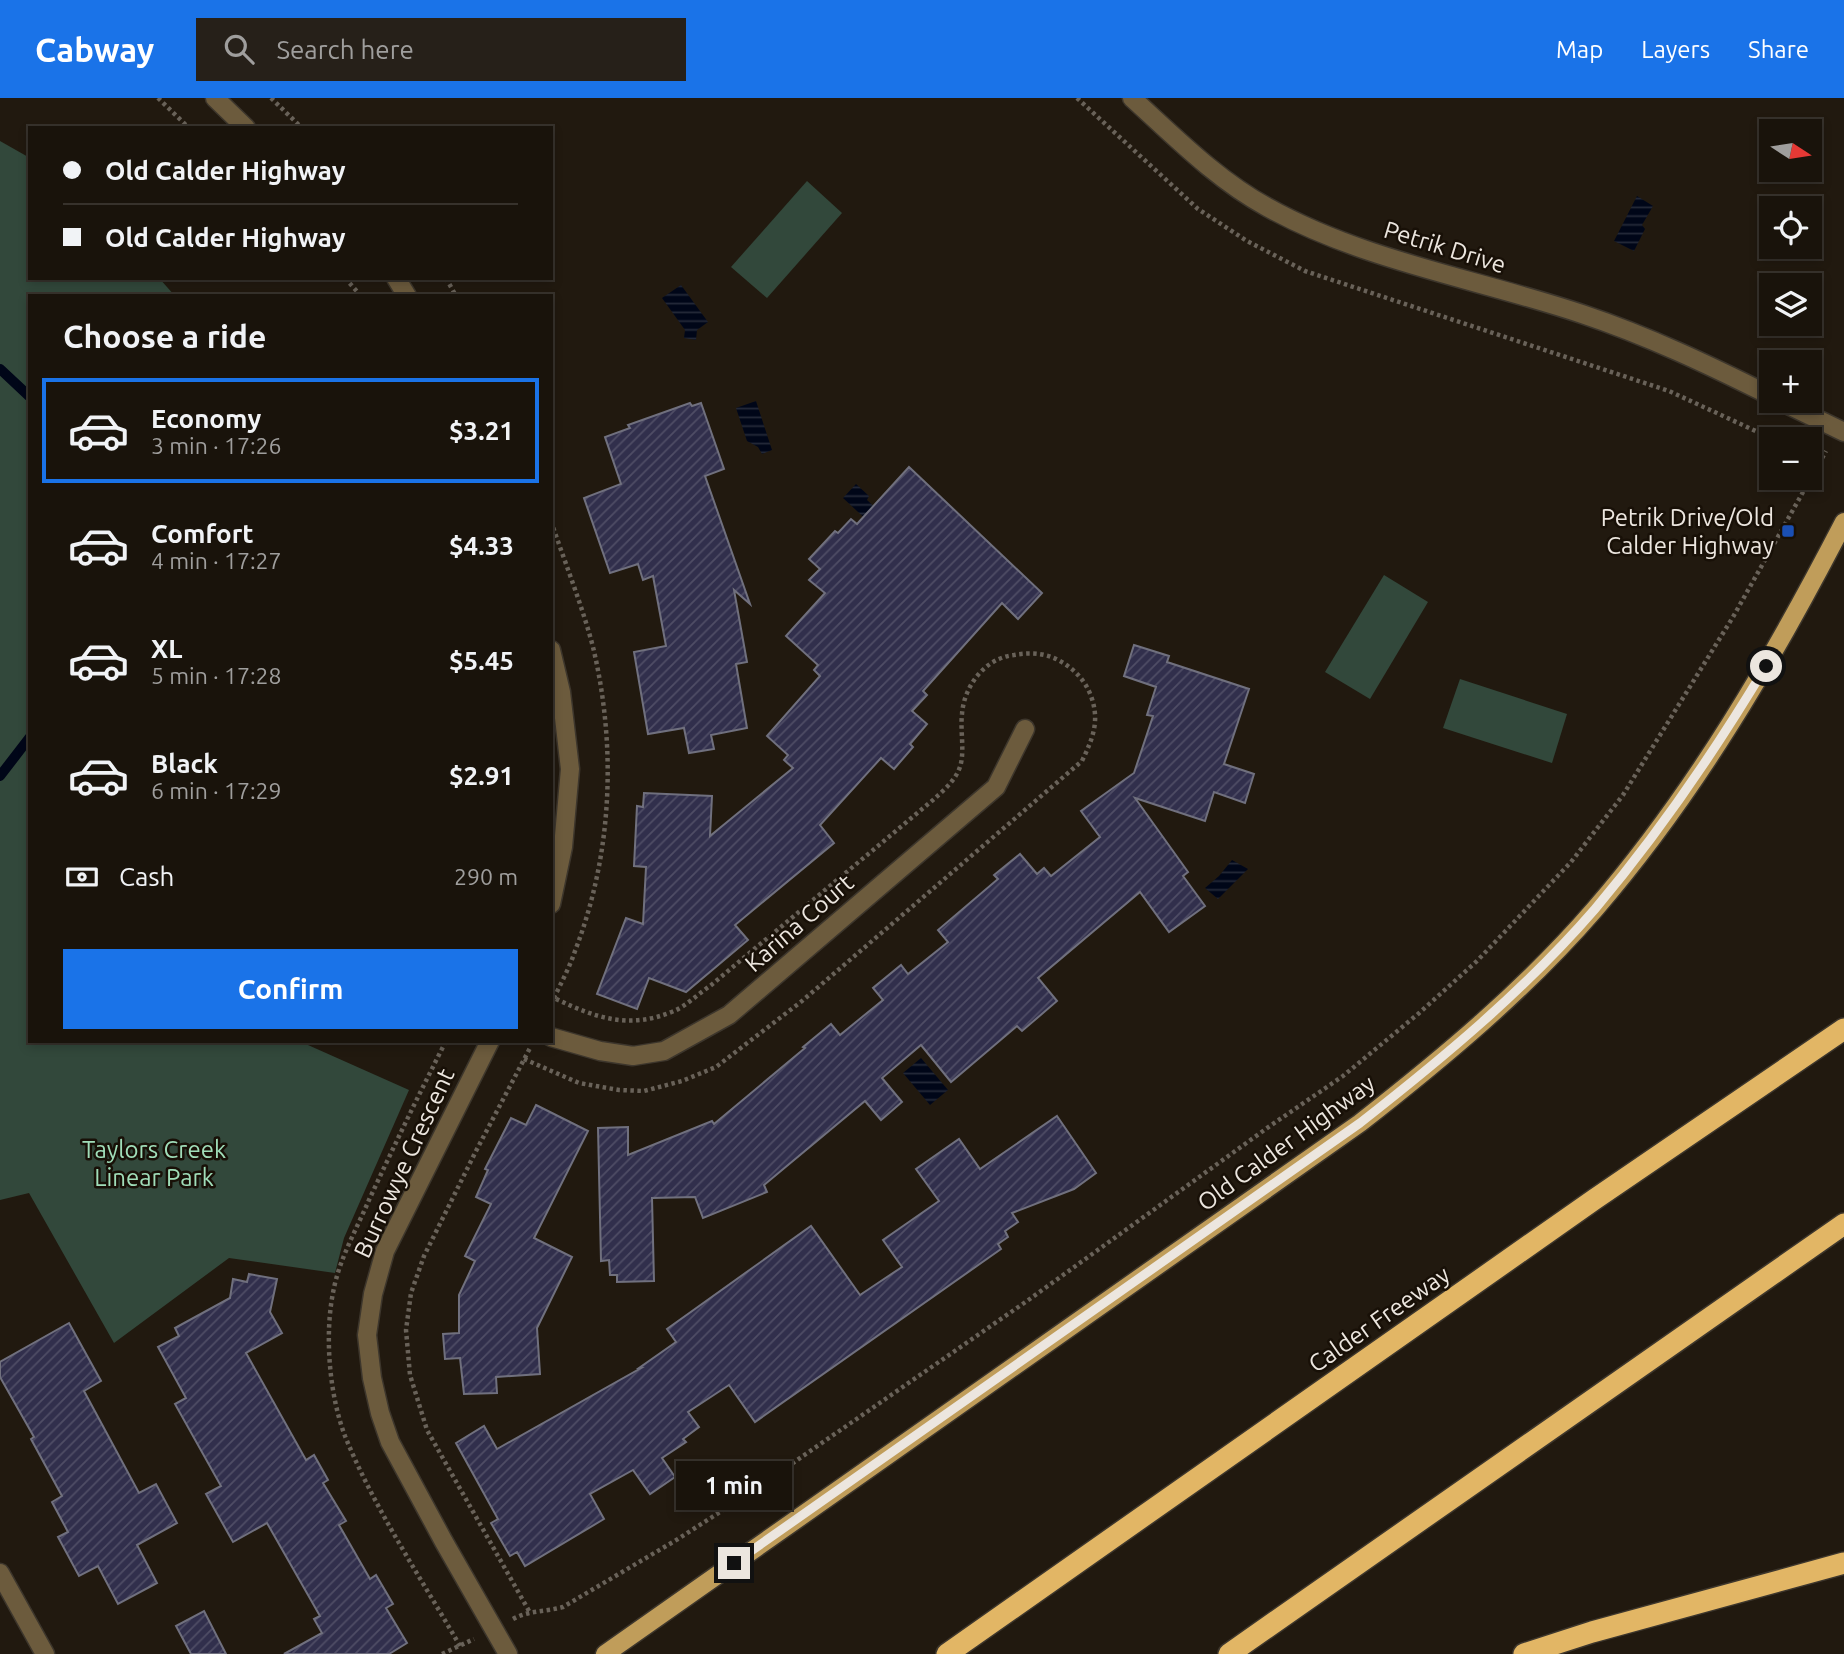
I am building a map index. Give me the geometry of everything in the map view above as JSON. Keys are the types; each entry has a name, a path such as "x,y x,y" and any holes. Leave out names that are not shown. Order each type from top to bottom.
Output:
{"highway":[{"path":"1595,1199 1844,1014"},
{"name":"Calder Freeway","path":"947,1654 1595,1199 1844,1029"},
{"path":"1229,1654 1844,1224"},
{"path":"1524,1654 1592,1632 1844,1563"}],"main road":[{"name":"Old Calder Highway","path":"605,1654 1360,1123 1500,1006 1594,910 1678,803 1710,757 1776,650 1844,522"}],"street":[{"path":"215,98 244,126"},
{"name":"Petrik Drive","path":"1132,98 1200,160 1236,188 1302,225 1392,257 1582,314 1672,347 1759,390"},
{"path":"1804,413 1841,431"},
{"path":"553,658 561,692 570,769 563,847 553,894"},
{"name":"Karina Court","path":"553,1038 600,1051 633,1056 664,1051 705,1031 729,1015 996,787 1025,729"},
{"name":"Burrowye Crescent","path":"489,1043 384,1251 373,1294 367,1335 372,1378 390,1442 508,1654"},
{"path":"0,1573 45,1654"}],"path":[{"path":"158,98 187,126"},
{"path":"271,98 300,126"},
{"path":"347,280 359,294"},
{"path":"1822,459 1841,431"},
{"path":"442,1654 529,1612 562,1607 678,1539 751,1492 1027,1301 1269,1126 1343,1076 1418,1014 1520,918 1571,862 1623,794 1733,617 1804,490"},
{"path":"529,1612 426,1430 410,1375 406,1330 411,1293 424,1256 533,1043"}],"green space":[{"name":"Taylors Creek Linear Park","path":"0,141 28,157 28,280 161,280 173,294 28,294 28,1043 303,1043 409,1090 344,1238 335,1273 229,1258 114,1343 29,1193 0,1200"},
{"path":"807,181 842,213 767,298 731,267"},
{"path":"1384,575 1428,602 1370,699 1325,672"},
{"path":"1460,679 1567,714 1552,763 1443,728"}],"water":[{"path":"1637,196 1653,206 1642,225 1645,229 1634,251 1614,241"},
{"path":"681,285 708,322 697,330 696,340 684,338 685,330 662,298"},
{"path":"756,401 772,450 762,454 758,447 747,441 736,408"},
{"path":"856,484 869,496 867,500 881,513 871,524 843,498"},
{"path":"1232,860 1248,869 1218,899 1205,888"},
{"path":"921,1058 948,1090 930,1105 903,1073"}],"building":[{"path":"690,403 692,406 701,403 724,469 705,476 750,604 734,590 747,662 736,664 747,728 711,735 714,749 689,753 684,728 648,734 634,652 666,646 653,576 643,580 638,564 610,573 584,498 621,484 605,437 630,428 628,425"},
{"path":"909,467 1042,593 1018,619 1002,603 923,691 927,695 912,711 927,724 910,744 913,747 894,769 881,758 820,825 834,843 735,925 748,940 686,992 649,978 637,1009 597,994 626,918 643,924 646,867 634,866 637,806 643,807 644,793 712,796 710,836 793,768 784,760 788,755 767,736 820,676 814,670 818,665 786,636 825,593 809,580 820,569 809,559 835,531 838,533 851,519 857,524"},
{"path":"1134,645 1169,656 1167,662 1249,689 1224,764 1254,774 1245,803 1214,792 1205,821 1135,798 1188,872 1183,876 1205,906 1169,932 1140,892 1038,978 1057,1001 1022,1031 1017,1026 951,1082 921,1045 882,1078 902,1102 881,1120 865,1101 764,1185 767,1192 703,1218 695,1197 652,1198 654,1281 617,1282 617,1275 610,1275 609,1260 601,1261 598,1128 628,1127 628,1155 712,1121 714,1124 831,1024 840,1035 883,1000 873,988 901,965 908,974 948,942 938,930 998,879 994,875 1020,854 1037,874 1044,868 1051,876 1100,837 1081,811 1134,773 1153,716 1147,715 1156,687 1124,676"},
{"path":"536,1105 588,1131 534,1238 572,1257 537,1328 540,1374 496,1377 497,1393 464,1394 460,1358 445,1359 443,1334 459,1333 459,1295 475,1261 465,1256 491,1204 476,1197 488,1170 485,1169 511,1118 526,1125"},
{"path":"1057,1116 1096,1173 1074,1189 1012,1213 1018,1222 1005,1231 1008,1237 998,1244 1001,1249 755,1422 729,1385 688,1412 699,1427 683,1439 686,1442 662,1458 675,1477 650,1494 633,1470 590,1494 604,1519 525,1566 517,1552 510,1556 491,1523 498,1519 456,1443 484,1426 497,1449 641,1368 676,1342 667,1329 811,1226 860,1295 902,1267 883,1240 939,1201 916,1169 959,1139 980,1169"},
{"path":"249,1274 277,1279 270,1312 282,1333 246,1353 306,1460 314,1455 328,1480 323,1483 346,1521 339,1525 370,1579 376,1575 393,1604 386,1608 407,1643 389,1654 284,1654 322,1633 314,1619 320,1616 267,1523 233,1542 206,1494 221,1486 175,1404 186,1398 158,1347 179,1336 175,1328 230,1298 233,1279 247,1282"},
{"path":"69,1323 101,1381 84,1391 139,1493 156,1484 177,1523 137,1545 157,1583 118,1604 98,1566 79,1576 58,1537 68,1532 52,1502 62,1496 31,1439 34,1437 0,1377 0,1362"},
{"path":"204,1611 226,1654 191,1654 176,1626"}],"waterway":[{"path":"0,369 28,395"},
{"path":"0,776 28,740"}],"place":[{"name":"Petrik Drive/Old Calder Highway","path":"1788,531"}],"route":[{"path":"734,1563 1360,1123 1453,1048 1548,960 1594,910 1678,803 1766,666"}]}
